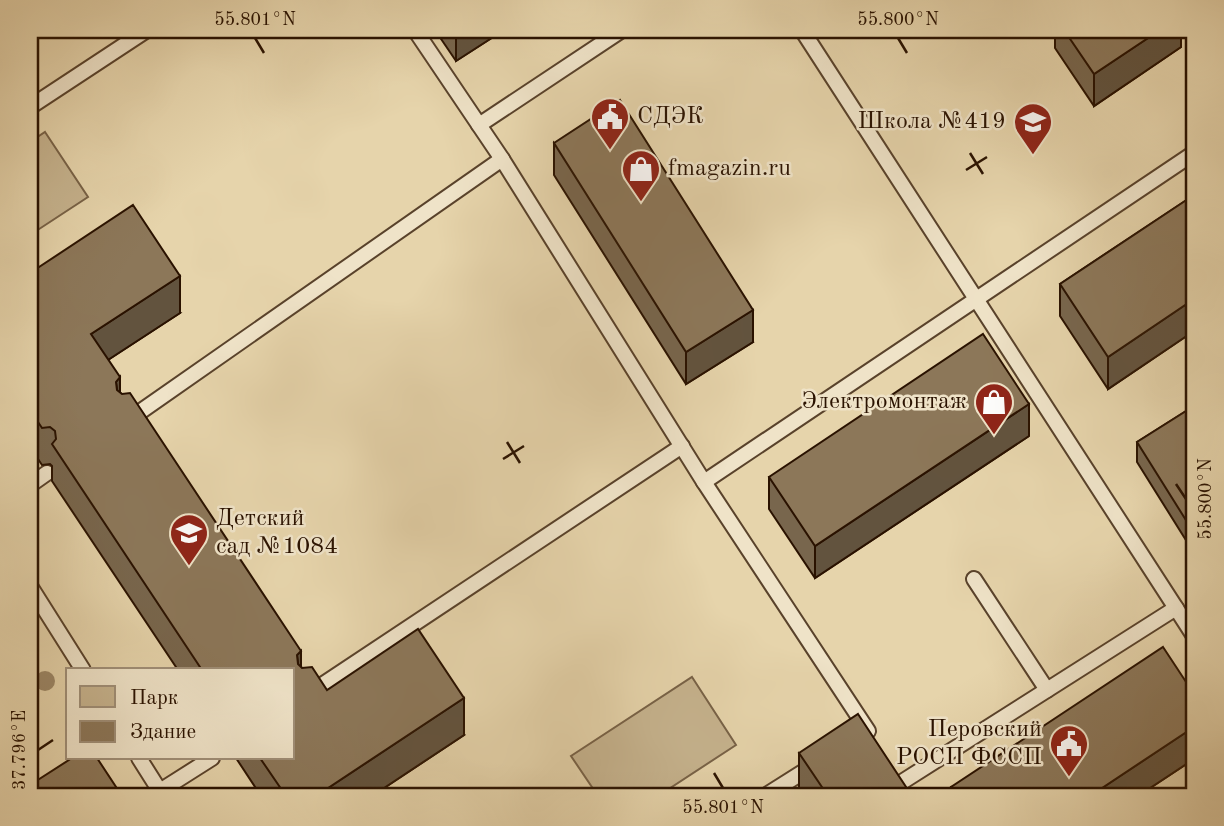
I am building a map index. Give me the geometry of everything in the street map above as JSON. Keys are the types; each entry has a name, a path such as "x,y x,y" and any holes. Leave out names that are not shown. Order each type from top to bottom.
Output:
{"lane":[{"path":"30,107 147,30"},
{"path":"415,30 502,159 866,736"},
{"path":"479,125 622,30"},
{"path":"802,30 1194,636"},
{"path":"704,482 1194,153"},
{"path":"125,422 502,159"},
{"path":"306,696 682,446"},
{"path":"30,485 47,473"},
{"path":"974,579 1047,690"},
{"path":"30,586 82,668"},
{"path":"911,796 899,777 1047,690 1176,608"},
{"path":"140,760 162,794 209,760"},
{"path":"765,796 822,760"}],"green space":[{"path":"45,132 88,197 30,235 30,142"},
{"path":"692,677 736,745 658,796 598,796 571,756"}],"building":[{"path":"1064,30 1160,30 1094,74"},
{"path":"620,100 753,310 686,352 554,143"},
{"path":"1194,195 1194,299 1108,357 1060,284"},
{"path":"133,205 180,276 91,334 120,377 116,382 117,390 122,394 130,393 301,651 297,655 298,664 302,668 312,667 327,690 418,629 464,698 316,796 286,796 261,760 294,760 294,668 201,668 52,444 56,439 55,431 50,427 42,428 30,410 30,273"},
{"path":"983,334 1029,404 815,546 769,477"},
{"path":"1194,406 1194,533 1137,442"},
{"path":"1163,647 1194,694 1194,727 1090,796 957,796 951,787"},
{"path":"858,714 912,796 828,796 799,753"},
{"path":"69,760 98,760 122,796 30,796 30,785"}],"place":[{"name":"СДЭК","path":"610,151"},
{"name":"Школа №419","path":"1033,156"},
{"name":"fmagazin.ru","path":"641,203"},
{"name":"Электромонтаж","path":"994,436"},
{"name":"Детский сад №1084","path":"189,567"},
{"name":"Перовский РОСП ФССП","path":"1069,778"}]}
